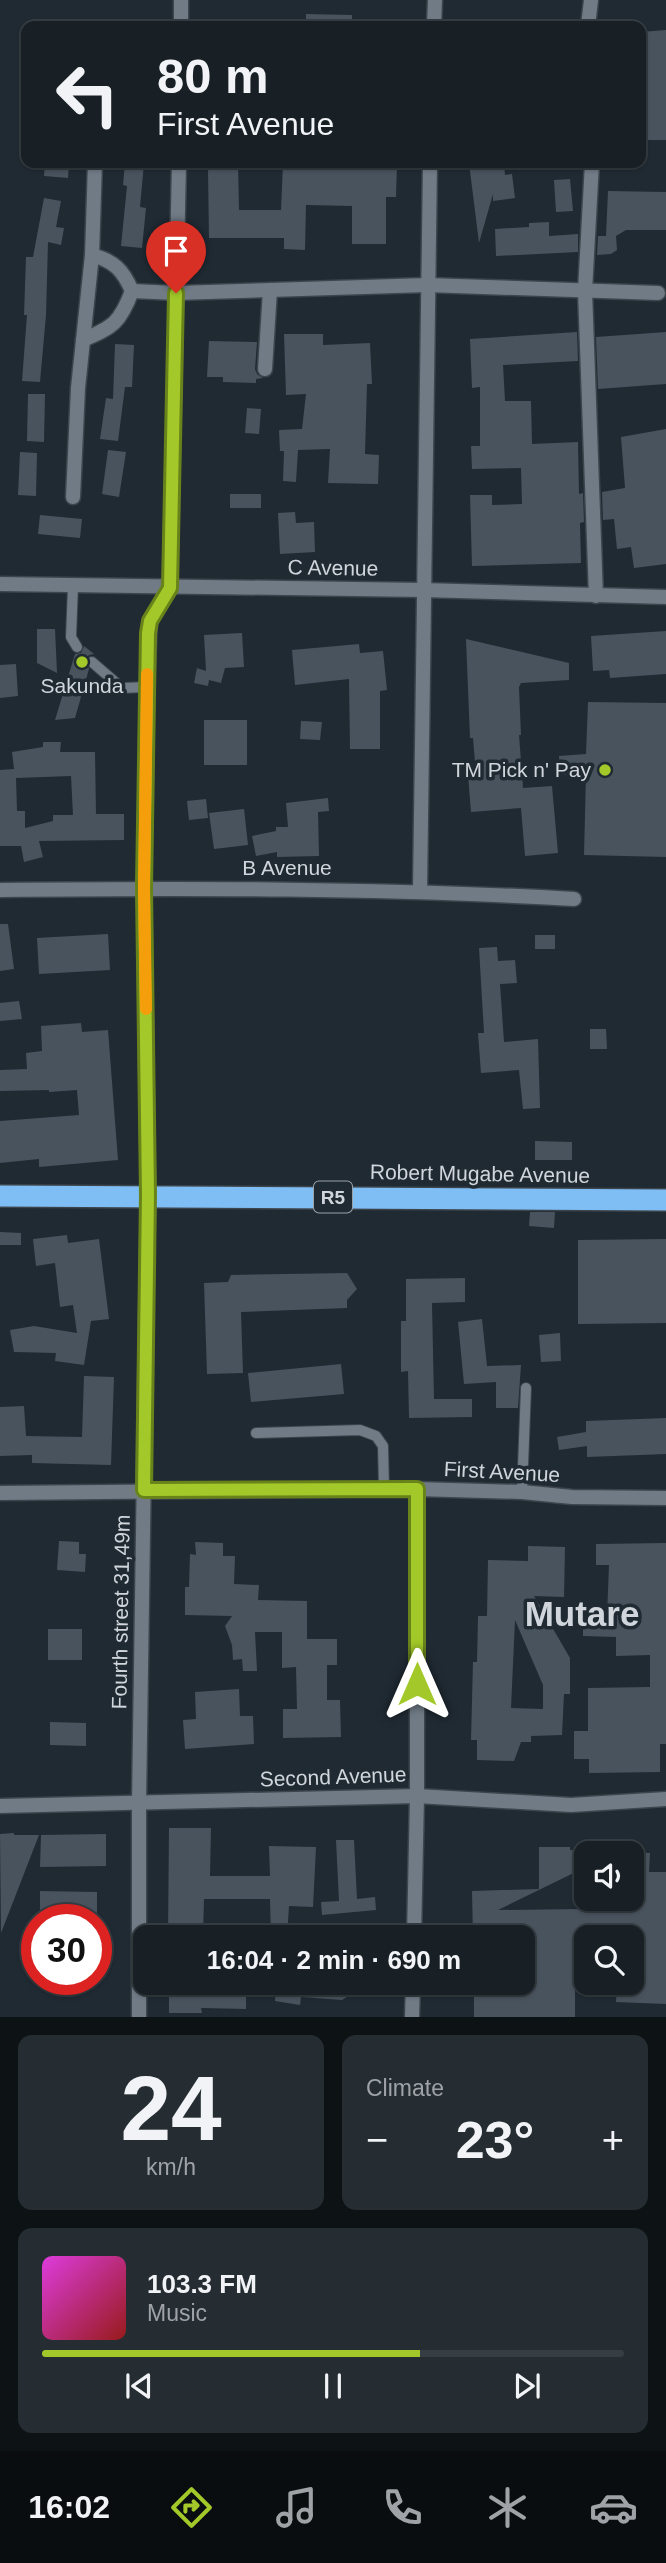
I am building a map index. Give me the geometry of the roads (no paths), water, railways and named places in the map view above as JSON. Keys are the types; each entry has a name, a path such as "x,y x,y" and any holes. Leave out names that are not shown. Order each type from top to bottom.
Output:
{"highway":[{"name":"Robert Mugabe Avenue","path":"0,1196 666,1200"}],"street":[{"path":"181,0 181,21"},
{"path":"434,21 435,0"},
{"path":"588,21 590,0"},
{"path":"73,497 78,388 92,255 95,168"},
{"path":"170,588 178,168"},
{"path":"420,891 430,168"},
{"path":"592,168 585,291 596,596"},
{"path":"83,340 111,328 125,310 132,291 126,275 111,261 92,255"},
{"path":"132,291 176,293 427,285 658,293"},
{"path":"265,369 270,290"},
{"name":"C Avenue","path":"0,584 423,590 666,597"},
{"name":"Fourth street 31,49m","path":"139,2017 139,1804 148,1195 144,888 147,687 150,621 170,588"},
{"name":"B Avenue","path":"0,890 144,888 420,891 574,898"},
{"path":"414,1925 417,1489"},
{"name":"First Avenue","path":"0,1493 417,1489 522,1492 572,1497 666,1497"},
{"name":"Second Avenue","path":"0,1806 417,1796 571,1805 666,1799"},
{"path":"412,2017 413,1995"}],"lane":[{"path":"73,586 71,637 77,647"},
{"path":"92,662 122,688 147,687"},
{"path":"522,1492 526,1388"},
{"path":"256,1433 360,1430 376,1436 383,1446 384,1489"}],"place":[{"name":"Sakunda","path":"82,662"},
{"name":"TM Pick n' Pay","path":"605,770"}],"district":[{"name":"Mutare","path":"582,1614"}]}
